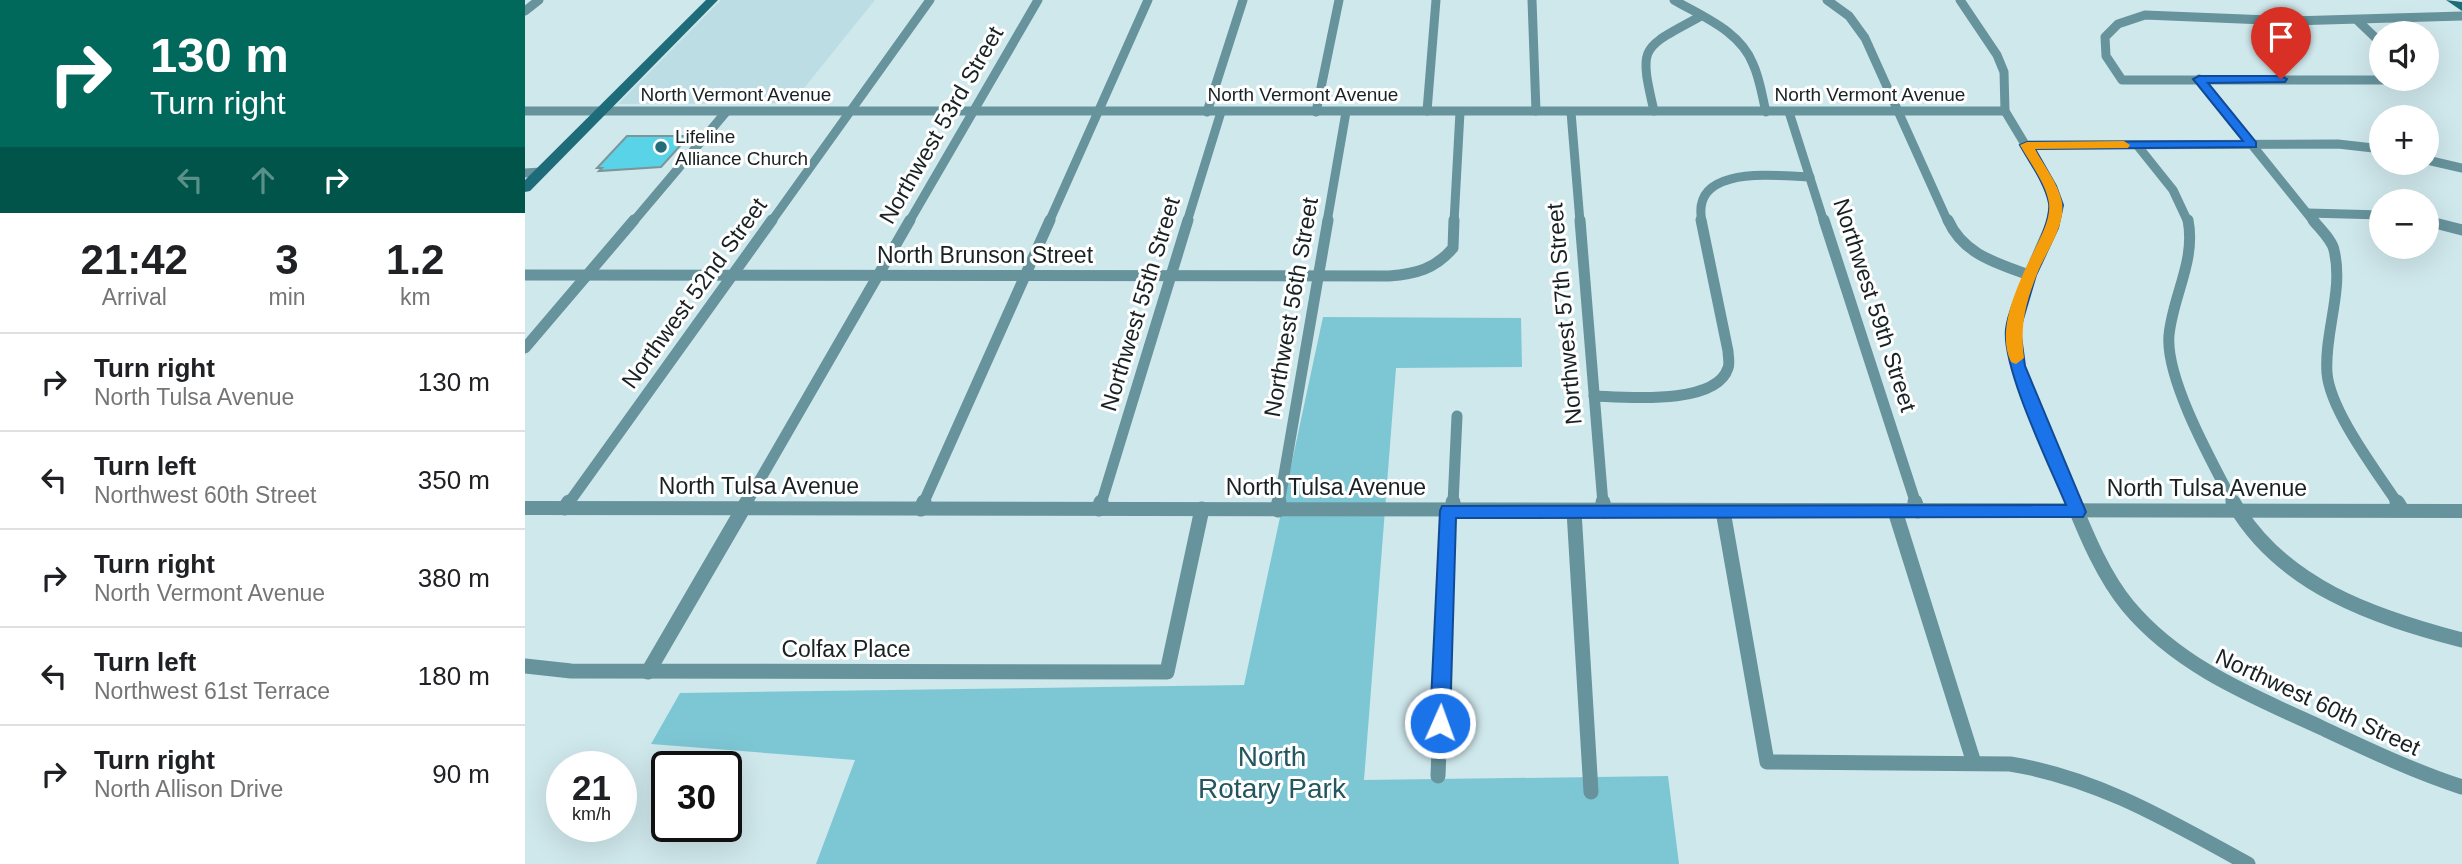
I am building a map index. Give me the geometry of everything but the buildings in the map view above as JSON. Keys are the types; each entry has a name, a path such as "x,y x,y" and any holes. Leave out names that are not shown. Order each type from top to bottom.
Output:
{"main road":[{"path":"525,188 712,0"},
{"path":"2452,0 2462,8"}],"street":[{"path":"525,11 540,0"},
{"name":"Northwest 52nd Street","path":"565,508 930,0"},
{"name":"Northwest 53rd Street","path":"648,672 1038,0"},
{"path":"921,509 1148,0"},
{"path":"1207,112 1243,0"},
{"path":"1316,112 1339,0"},
{"path":"1427,111 1436,0"},
{"path":"1532,0 1536,111"},
{"path":"1674,0 1726,29 1751,59 1766,112"},
{"path":"1827,0 1849,16 1865,38 1955,236 1982,258 2029,275"},
{"path":"1960,0 1997,55 2004,72 2005,111"},
{"path":"2369,79 2122,79 2105,56 2102,44 2105,35 2121,20 2145,15 2291,21 2462,16"},
{"path":"1654,111 1644,64 1646,55 1657,41 1701,16"},
{"path":"2357,20 2369,32"},
{"path":"2199,79 2308,213 2333,248 2335,259 2327,374 2339,408 2362,450 2402,510"},
{"name":"North Vermont Avenue","path":"525,111 2005,111"},
{"name":"Northwest 60th Street","path":"2005,111 2050,186 2056,205 2052,228 2029,275 2013,329 2017,366 2077,512 2104,568 2127,605 2154,634 2191,664 2259,701 2419,773 2462,787"},
{"path":"525,348 726,112"},
{"name":"Northwest 55th Street","path":"1099,509 1221,112"},
{"name":"Northwest 56th Street","path":"1277,510 1346,112"},
{"name":"North Brunson Street","path":"525,275 1398,275 1427,270 1442,261 1453,248 1460,112"},
{"name":"Northwest 57th Street","path":"1571,112 1604,512"},
{"name":"Northwest 59th Street","path":"1789,112 1917,511"},
{"path":"2027,145 2338,144 2369,148"},
{"path":"2137,145 2183,207 2188,219 2193,239 2169,324 2169,354 2183,400 2238,511 2289,568 2331,595 2411,627 2462,640"},
{"path":"2439,163 2462,168"},
{"path":"525,173 541,172"},
{"path":"1594,396 1684,395 1705,390 1720,381 1728,368 1728,351 1699,208 1700,197 1708,187 1735,178 1810,177"},
{"path":"2308,213 2369,215"},
{"path":"2439,225 2462,230"},
{"path":"1438,776 1457,416"},
{"name":"North Tulsa Avenue","path":"525,508 1604,512 2462,511"},
{"name":"Colfax Place","path":"525,666 571,671 648,672 1167,673 1202,509"},
{"path":"1574,511 1591,792"},
{"path":"1895,511 1973,763"},
{"path":"1723,512 1766,762 2027,765 2090,782 2248,864"}],"shaded area":[{"path":"721,0 875,0 792,103 618,104"}],"green space":[{"name":"North Rotary Park","path":"1323,317 1521,318 1522,367 1396,368 1364,780 1668,776 1679,864 816,864 855,760 651,744 680,693 1244,685"}],"slow traffic":[{"path":"2016,358 2013,329 2029,275 2052,228 2056,205 2050,186 2027,145 2124,145"}],"place":[{"name":"Lifeline Alliance Church","path":"661,147"}],"route":[{"path":"1440,723 1448,511 2077,512 2017,366 2013,329 2029,275 2052,228 2056,205 2050,186 2027,145 2252,144 2199,79 2281,79"}]}
